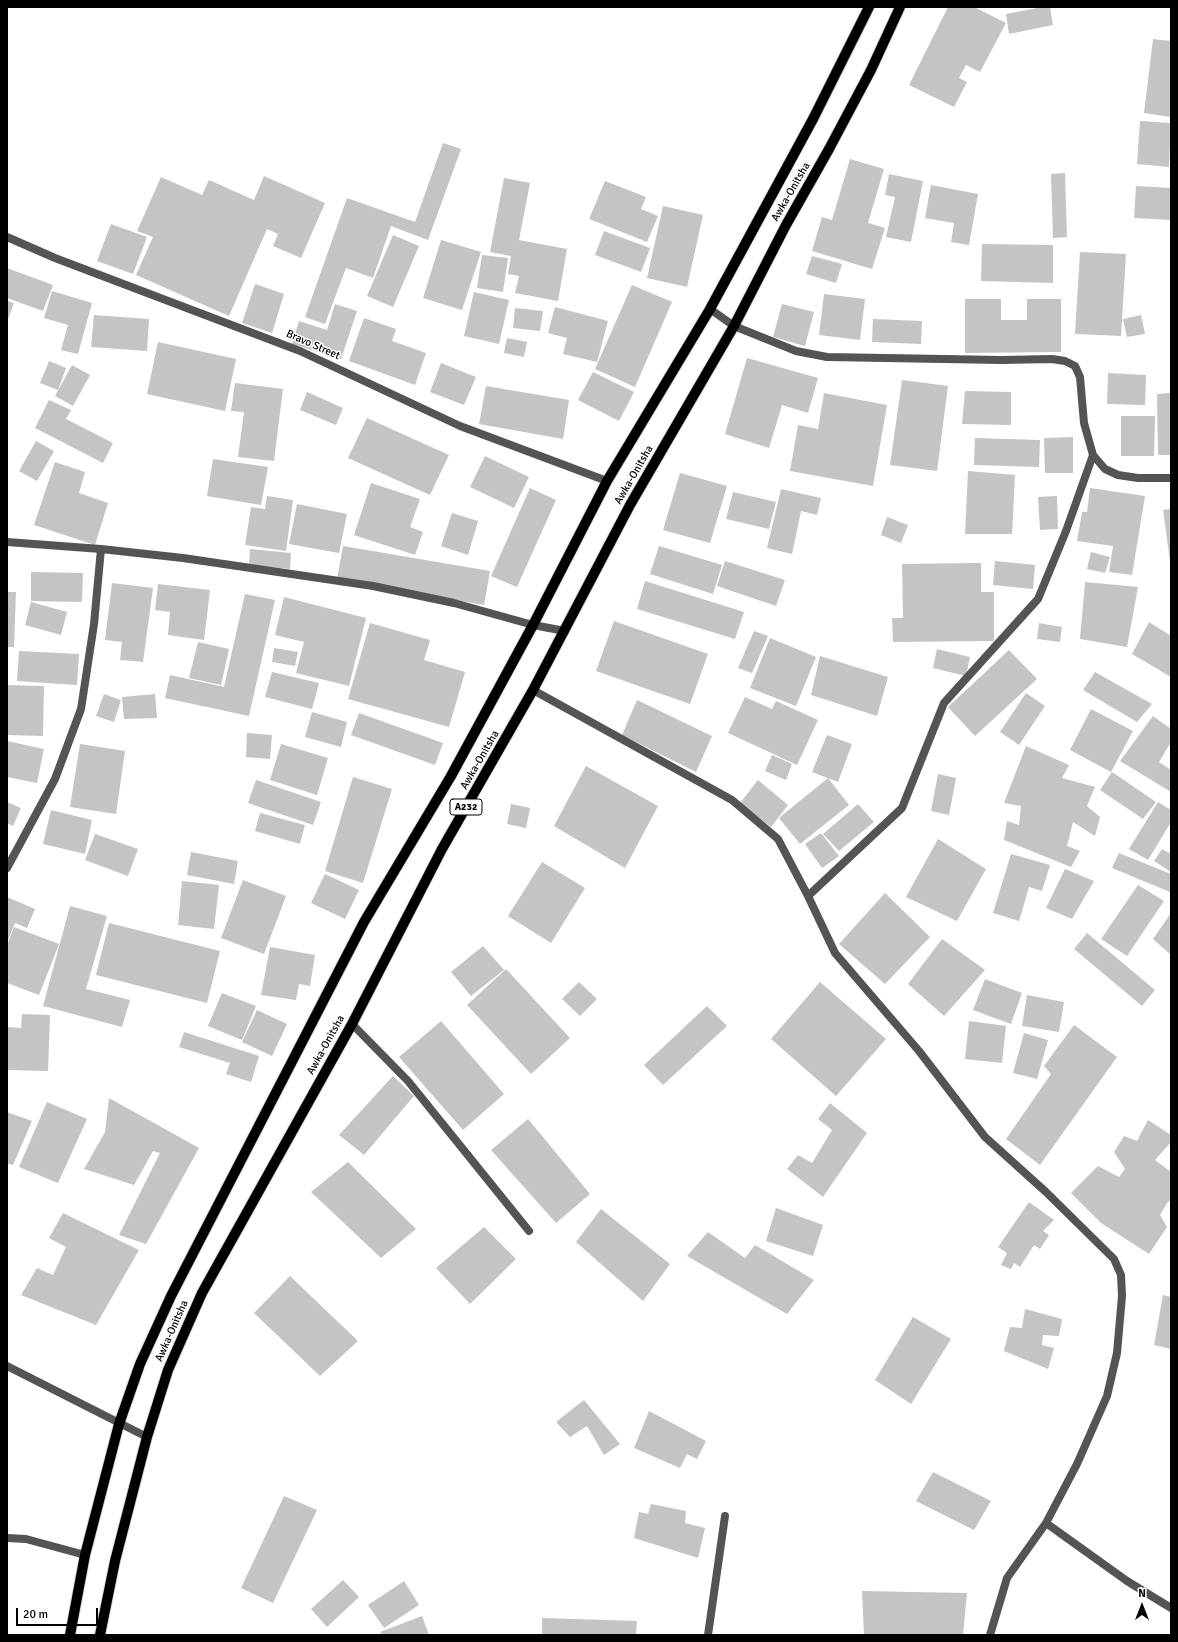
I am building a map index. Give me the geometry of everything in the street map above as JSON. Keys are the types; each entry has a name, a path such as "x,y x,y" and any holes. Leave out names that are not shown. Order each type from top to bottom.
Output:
{"main road":[{"name":"Awka-Onitsha","path":"70,1635 85,1556 119,1424 140,1364 171,1296 364,922 451,776 533,625 607,481 710,310 813,119 869,7"},
{"name":"Awka-Onitsha","path":"100,1635 115,1561 147,1437 168,1370 202,1293 352,1024 442,850 533,690 630,505 734,326 786,225 871,70 900,7"}],"street":[{"name":"Bravo Street","path":"7,236 55,258 300,350 460,426 607,481"},
{"path":"710,310 734,326 796,351 827,357 1001,360 1052,359 1065,361 1075,366 1080,377 1084,424 1093,455 1105,469 1118,476 1138,478 1171,478"},
{"path":"808,896 902,808 944,703 1038,599 1066,531 1093,455"},
{"path":"7,542 101,549 242,566 373,586 454,603 533,625 565,631"},
{"path":"7,868 55,779 81,710 94,624 101,549"},
{"path":"533,690 732,800 778,839 808,896 835,953 919,1051 985,1137 1088,1231 1114,1259 1121,1275 1122,1296 1117,1353 1107,1396 1077,1464 1046,1523 1007,1578 990,1635"},
{"path":"352,1024 408,1081 529,1231"},
{"path":"7,1366 147,1437"},
{"path":"708,1635 725,1516"},
{"path":"1046,1523 1127,1581 1171,1608"},
{"path":"7,1538 26,1539 85,1556"}],"building":[{"path":"948,7 974,7 1006,23 980,72 966,65 959,78 967,82 954,107 909,85"},
{"path":"1050,7 1053,25 1009,34 1006,14"},
{"path":"1153,39 1171,41 1171,117 1144,113"},
{"path":"1140,121 1171,123 1169,167 1137,164"},
{"path":"443,143 461,149 428,240 391,226 373,278 346,268 325,324 305,317 347,198 415,222"},
{"path":"850,159 884,169 868,223 885,228 872,269 812,251 822,217 832,220"},
{"path":"1065,173 1067,237 1053,238 1051,174"},
{"path":"889,174 923,181 911,242 886,237 895,197 885,195"},
{"path":"264,176 325,203 301,258 273,246 278,234 267,229 229,316 136,275 153,237 137,231 161,177 202,195 209,180 254,200"},
{"path":"504,178 530,183 519,240 567,249 558,301 515,293 519,276 508,274 511,256 490,252"},
{"path":"605,181 646,197 641,209 658,216 647,242 589,219"},
{"path":"931,185 978,194 969,245 951,242 954,223 925,218"},
{"path":"1136,186 1171,188 1171,220 1134,218"},
{"path":"663,206 703,215 687,287 647,278"},
{"path":"111,224 147,237 133,274 97,261"},
{"path":"604,231 650,248 641,272 595,255"},
{"path":"393,235 419,246 393,307 367,296"},
{"path":"441,240 481,252 462,310 423,298"},
{"path":"982,244 1053,245 1053,283 981,281"},
{"path":"1080,252 1126,254 1121,336 1075,334"},
{"path":"482,255 508,258 503,292 477,288"},
{"path":"812,256 842,264 836,283 806,274"},
{"path":"7,268 53,285 43,311 7,298"},
{"path":"255,284 284,294 272,333 242,323"},
{"path":"632,285 672,302 635,387 595,369"},
{"path":"52,291 92,303 78,354 61,350 68,325 44,318"},
{"path":"474,292 509,300 499,344 464,336"},
{"path":"824,294 865,299 860,340 819,335"},
{"path":"965,299 1001,299 1001,320 1027,320 1027,299 1061,299 1061,352 965,353"},
{"path":"7,301 14,303 7,322"},
{"path":"335,304 357,311 341,359 292,344 299,321 327,330"},
{"path":"782,304 814,312 805,346 773,337"},
{"path":"555,307 608,321 597,362 563,354 567,338 548,333"},
{"path":"515,308 543,311 540,331 513,328"},
{"path":"94,315 149,319 147,351 91,347"},
{"path":"1141,315 1145,334 1127,337 1123,319"},
{"path":"364,318 396,329 392,341 426,353 415,385 349,361"},
{"path":"873,319 922,321 921,344 872,342"},
{"path":"507,338 527,342 524,357 504,353"},
{"path":"158,342 236,359 225,411 147,394"},
{"path":"747,358 818,378 808,413 782,405 769,448 725,434"},
{"path":"49,361 66,368 58,390 40,383"},
{"path":"441,363 476,377 464,405 430,392"},
{"path":"72,365 90,375 73,406 55,396"},
{"path":"593,372 634,392 619,421 578,400"},
{"path":"1108,373 1146,375 1145,405 1107,404"},
{"path":"902,380 948,386 937,471 890,465"},
{"path":"235,383 283,389 274,461 238,457 244,412 231,411"},
{"path":"486,386 569,400 563,439 479,424"},
{"path":"965,391 1011,392 1011,425 962,424"},
{"path":"307,392 343,408 336,425 300,410"},
{"path":"824,393 887,405 873,486 790,471 798,425 818,429"},
{"path":"1171,393 1171,455 1158,455 1157,394"},
{"path":"49,400 71,410 66,419 113,443 103,463 35,428"},
{"path":"1121,416 1155,416 1154,456 1121,456"},
{"path":"367,418 449,455 430,495 348,458"},
{"path":"1073,437 1073,473 1045,473 1044,438"},
{"path":"975,438 1040,440 1039,467 974,465"},
{"path":"36,441 54,451 37,481 19,471"},
{"path":"485,456 529,477 514,508 470,487"},
{"path":"213,459 268,467 261,505 207,496"},
{"path":"55,462 85,472 79,493 108,503 95,545 34,525"},
{"path":"968,471 1015,475 1012,534 965,534"},
{"path":"680,473 727,486 710,543 663,530"},
{"path":"371,483 420,499 410,527 423,532 415,555 354,535"},
{"path":"530,488 556,500 517,587 491,576"},
{"path":"1090,488 1145,496 1132,575 1109,572 1113,546 1077,541 1082,512 1087,512"},
{"path":"781,489 821,498 817,515 801,511 792,554 767,548"},
{"path":"733,492 776,502 769,529 726,519"},
{"path":"267,496 293,500 286,551 245,545 251,507 265,509"},
{"path":"1057,496 1058,529 1040,530 1038,497"},
{"path":"297,504 347,514 339,553 289,544"},
{"path":"1171,509 1171,561 1170,561 1163,510"},
{"path":"452,513 478,521 468,555 441,546"},
{"path":"887,517 908,525 901,543 881,535"},
{"path":"343,546 490,571 484,605 337,579"},
{"path":"659,546 722,565 713,594 650,574"},
{"path":"250,549 291,553 290,569 249,565"},
{"path":"1091,552 1110,557 1105,573 1087,569"},
{"path":"725,561 785,580 776,606 717,586"},
{"path":"995,561 1035,565 1033,589 993,585"},
{"path":"981,563 981,592 994,592 994,641 893,642 892,618 903,618 902,564"},
{"path":"31,572 83,573 82,602 31,601"},
{"path":"645,581 744,612 735,639 637,609"},
{"path":"1085,582 1138,587 1127,647 1080,639"},
{"path":"112,583 153,588 143,662 120,660 122,642 105,640"},
{"path":"158,584 210,590 204,640 168,635 170,612 155,610"},
{"path":"7,592 16,592 14,647 7,647"},
{"path":"245,594 275,600 249,716 165,698 170,675 224,687"},
{"path":"284,597 366,618 349,686 296,673 304,642 275,635"},
{"path":"31,602 67,612 61,635 25,625"},
{"path":"614,621 708,654 690,704 596,671"},
{"path":"1149,622 1171,636 1171,677 1132,654"},
{"path":"370,623 430,640 424,660 465,672 449,727 348,699"},
{"path":"1039,623 1062,627 1060,642 1037,639"},
{"path":"754,631 768,636 752,673 738,668"},
{"path":"770,638 816,657 796,706 750,688"},
{"path":"198,642 229,649 221,685 189,678"},
{"path":"274,648 298,652 295,666 272,662"},
{"path":"937,649 970,657 966,676 933,668"},
{"path":"1009,650 1037,679 975,736 948,707"},
{"path":"19,651 79,654 77,685 17,681"},
{"path":"820,656 888,677 877,716 811,695"},
{"path":"272,672 319,683 312,709 265,697"},
{"path":"1095,672 1152,704 1137,722 1083,690"},
{"path":"7,685 44,686 43,736 7,735"},
{"path":"1026,693 1045,706 1019,745 1000,732"},
{"path":"104,694 121,700 114,722 96,716"},
{"path":"155,694 157,718 124,719 122,697"},
{"path":"745,697 772,709 776,701 818,720 797,765 728,733"},
{"path":"637,700 712,736 696,772 622,735"},
{"path":"1091,709 1133,731 1111,772 1070,750"},
{"path":"312,712 347,722 341,747 305,737"},
{"path":"359,713 443,743 435,765 351,735"},
{"path":"1153,716 1171,729 1171,742 1159,762 1171,770 1171,792 1120,761"},
{"path":"247,733 272,735 270,759 246,757"},
{"path":"827,735 852,744 838,782 812,772"},
{"path":"7,741 44,749 37,783 7,777"},
{"path":"80,744 125,751 116,814 70,807"},
{"path":"281,744 328,758 317,795 270,780"},
{"path":"1026,746 1069,765 1062,778 1095,787 1087,806 1100,817 1095,836 1073,822 1067,846 1080,851 1071,867 1004,840 1007,821 1019,825 1021,806 1004,803"},
{"path":"772,755 792,764 786,780 765,771"},
{"path":"586,766 658,806 625,868 554,826"},
{"path":"1112,772 1156,802 1143,819 1100,790"},
{"path":"938,774 956,778 949,815 931,811"},
{"path":"353,777 392,789 363,883 325,871"},
{"path":"828,778 849,805 800,844 779,818"},
{"path":"256,780 321,802 313,825 248,803"},
{"path":"758,780 788,805 771,827 740,803"},
{"path":"7,802 21,808 13,826 7,823"},
{"path":"1158,802 1171,810 1171,822 1148,860 1129,849"},
{"path":"511,804 530,808 526,828 507,824"},
{"path":"858,804 874,822 839,851 823,834"},
{"path":"51,810 92,820 85,854 43,844"},
{"path":"260,813 305,825 300,844 255,831"},
{"path":"821,833 839,856 822,868 805,844"},
{"path":"95,834 138,849 128,876 85,860"},
{"path":"938,839 986,869 957,921 906,897"},
{"path":"1162,849 1171,854 1171,872 1154,861"},
{"path":"191,852 238,861 234,884 187,875"},
{"path":"1119,853 1171,874 1170,892 1112,868"},
{"path":"1011,854 1050,865 1042,891 1029,887 1019,921 993,913"},
{"path":"542,862 585,888 551,943 508,916"},
{"path":"1065,869 1094,881 1072,919 1046,908"},
{"path":"325,874 359,890 345,919 311,903"},
{"path":"243,880 286,896 264,954 221,938"},
{"path":"182,881 219,885 214,929 178,925"},
{"path":"1138,885 1164,901 1127,956 1101,939"},
{"path":"885,893 930,937 885,984 839,944"},
{"path":"7,897 35,909 27,928 15,923 7,942"},
{"path":"70,906 107,916 86,989 130,1000 122,1027 43,1006"},
{"path":"1171,913 1171,955 1153,939"},
{"path":"109,923 220,951 207,1003 96,975"},
{"path":"14,927 59,944 39,995 7,983 7,945"},
{"path":"1087,933 1155,990 1142,1006 1074,949"},
{"path":"942,939 985,970 944,1016 908,984"},
{"path":"483,946 504,970 471,996 451,972"},
{"path":"270,947 315,955 310,986 299,984 296,1000 261,995"},
{"path":"506,969 570,1038 531,1074 467,1005"},
{"path":"985,979 1022,993 1011,1024 973,1010"},
{"path":"579,982 597,999 580,1016 562,999"},
{"path":"820,982 886,1039 836,1096 771,1039"},
{"path":"222,993 256,1006 242,1040 208,1026"},
{"path":"1027,995 1064,1002 1059,1032 1022,1026"},
{"path":"707,1006 727,1026 663,1085 644,1065"},
{"path":"257,1010 287,1024 272,1056 242,1042"},
{"path":"22,1014 50,1015 48,1071 7,1070 7,1027 21,1028"},
{"path":"441,1021 504,1094 463,1130 399,1057"},
{"path":"969,1021 1006,1026 1002,1063 965,1059"},
{"path":"1074,1025 1117,1057 1040,1165 1006,1139 1051,1074 1044,1066"},
{"path":"184,1032 259,1056 251,1082 226,1074 230,1063 179,1047"},
{"path":"1024,1033 1048,1040 1037,1079 1013,1073"},
{"path":"393,1076 414,1096 364,1155 339,1135"},
{"path":"109,1098 199,1148 146,1244 119,1235 160,1153 153,1151 134,1185 84,1169 105,1132"},
{"path":"47,1102 87,1119 58,1183 19,1167"},
{"path":"830,1103 867,1133 823,1197 787,1169 798,1155 812,1163 832,1130 818,1119"},
{"path":"7,1112 32,1121 13,1165 7,1163"},
{"path":"528,1119 590,1194 556,1223 491,1150"},
{"path":"1148,1120 1171,1135 1171,1142 1155,1160 1171,1172 1171,1199 1160,1215 1167,1227 1149,1254 1101,1223 1071,1193 1098,1166 1119,1177 1125,1169 1114,1152 1124,1136 1137,1141"},
{"path":"348,1162 416,1229 381,1258 311,1192"},
{"path":"1029,1202 1054,1220 1043,1231 1049,1235 1040,1249 1034,1245 1020,1267 1014,1263 1011,1269 1001,1265 1007,1253 998,1247"},
{"path":"776,1208 823,1225 813,1256 766,1241"},
{"path":"601,1209 670,1264 643,1301 576,1242"},
{"path":"63,1213 139,1250 96,1325 21,1295 37,1268 53,1275 66,1247 49,1238"},
{"path":"484,1227 516,1259 470,1304 436,1268"},
{"path":"708,1232 745,1258 755,1245 814,1280 787,1314 687,1256"},
{"path":"290,1276 358,1341 320,1376 254,1313"},
{"path":"1163,1295 1171,1297 1171,1349 1154,1345"},
{"path":"1025,1309 1062,1319 1059,1336 1043,1335 1042,1345 1054,1348 1048,1369 1004,1351 1010,1327 1022,1328"},
{"path":"913,1317 951,1339 911,1404 875,1380"},
{"path":"584,1400 620,1444 604,1455 587,1426 570,1437 556,1422"},
{"path":"649,1411 706,1441 697,1459 687,1454 680,1468 634,1448"},
{"path":"933,1472 991,1501 974,1530 916,1501"},
{"path":"284,1496 317,1510 273,1603 241,1588"},
{"path":"651,1504 686,1511 685,1523 705,1528 698,1558 634,1538 639,1512 648,1514"},
{"path":"343,1580 359,1597 327,1627 311,1609"},
{"path":"404,1581 419,1605 384,1628 368,1605"},
{"path":"862,1591 967,1593 963,1635 864,1635"},
{"path":"422,1616 429,1635 382,1635 380,1632"},
{"path":"542,1618 637,1621 636,1635 542,1635"}]}
